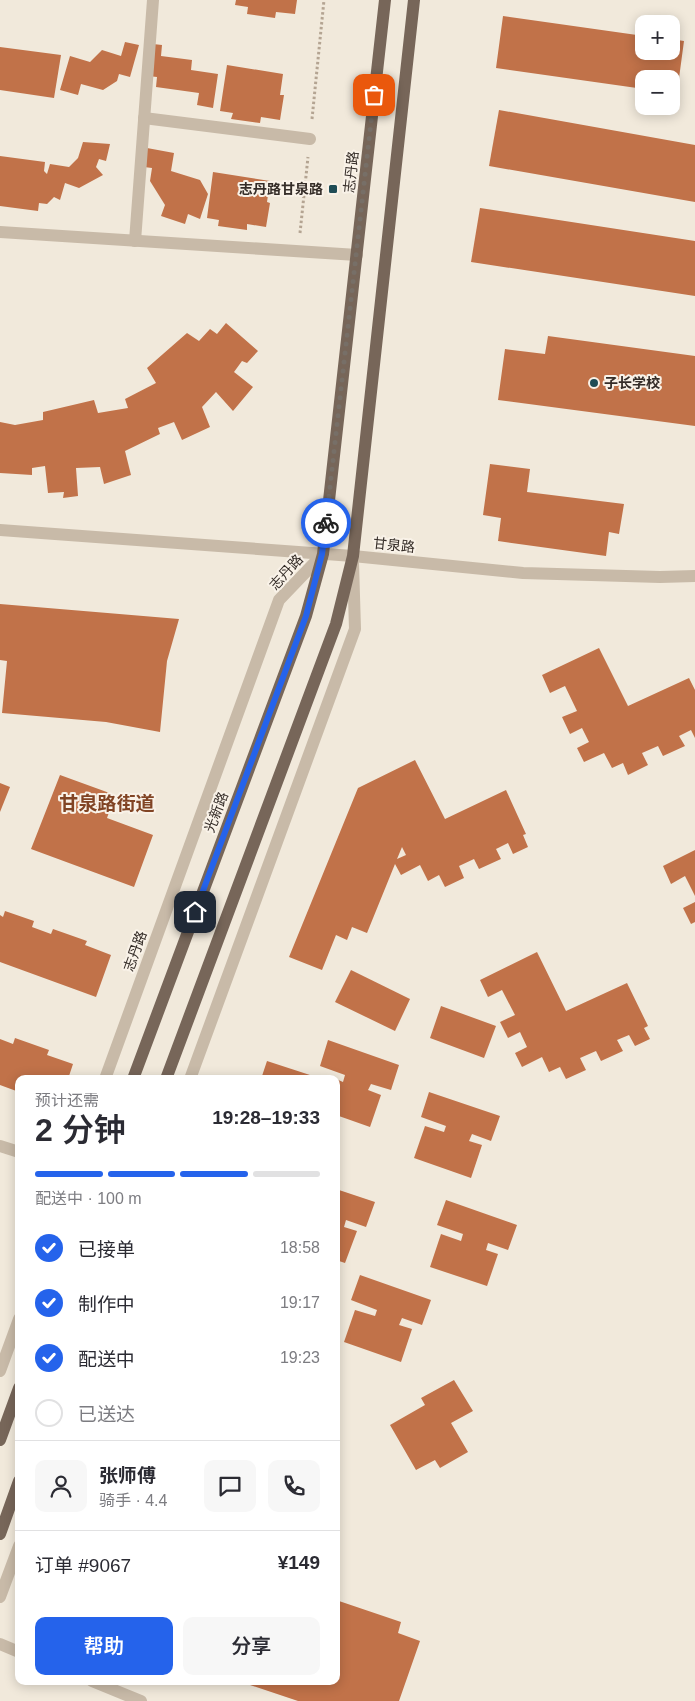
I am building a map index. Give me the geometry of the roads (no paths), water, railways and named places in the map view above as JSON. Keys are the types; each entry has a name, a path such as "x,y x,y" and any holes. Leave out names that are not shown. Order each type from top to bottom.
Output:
{"main road":[{"name":"志丹路","path":"322,554 385,0"},
{"path":"167,1075 336,624 353,556 414,0"},
{"name":"光新路","path":"134,1075 306,616 322,554"},
{"path":"0,1440 15,1399"},
{"path":"0,1534 15,1492"}],"street":[{"path":"134,240 153,0"},
{"path":"144,118 310,139"},
{"path":"0,232 357,255"},
{"name":"甘泉路","path":"0,530 353,556 523,573 641,577 695,576"},
{"name":"志丹路","path":"106,1075 279,600 322,554"},
{"path":"191,1075 355,629 353,556"},
{"path":"0,1146 15,1151"},
{"path":"0,1371 15,1330"},
{"path":"0,1597 15,1557"},
{"path":"0,1644 15,1650"},
{"path":"102,1685 142,1701"}],"place":[{"name":"志丹路甘泉路","path":"333,189"},
{"name":"子长学校","path":"594,383"}],"district":[{"name":"甘泉路街道","path":"107,803"}]}
